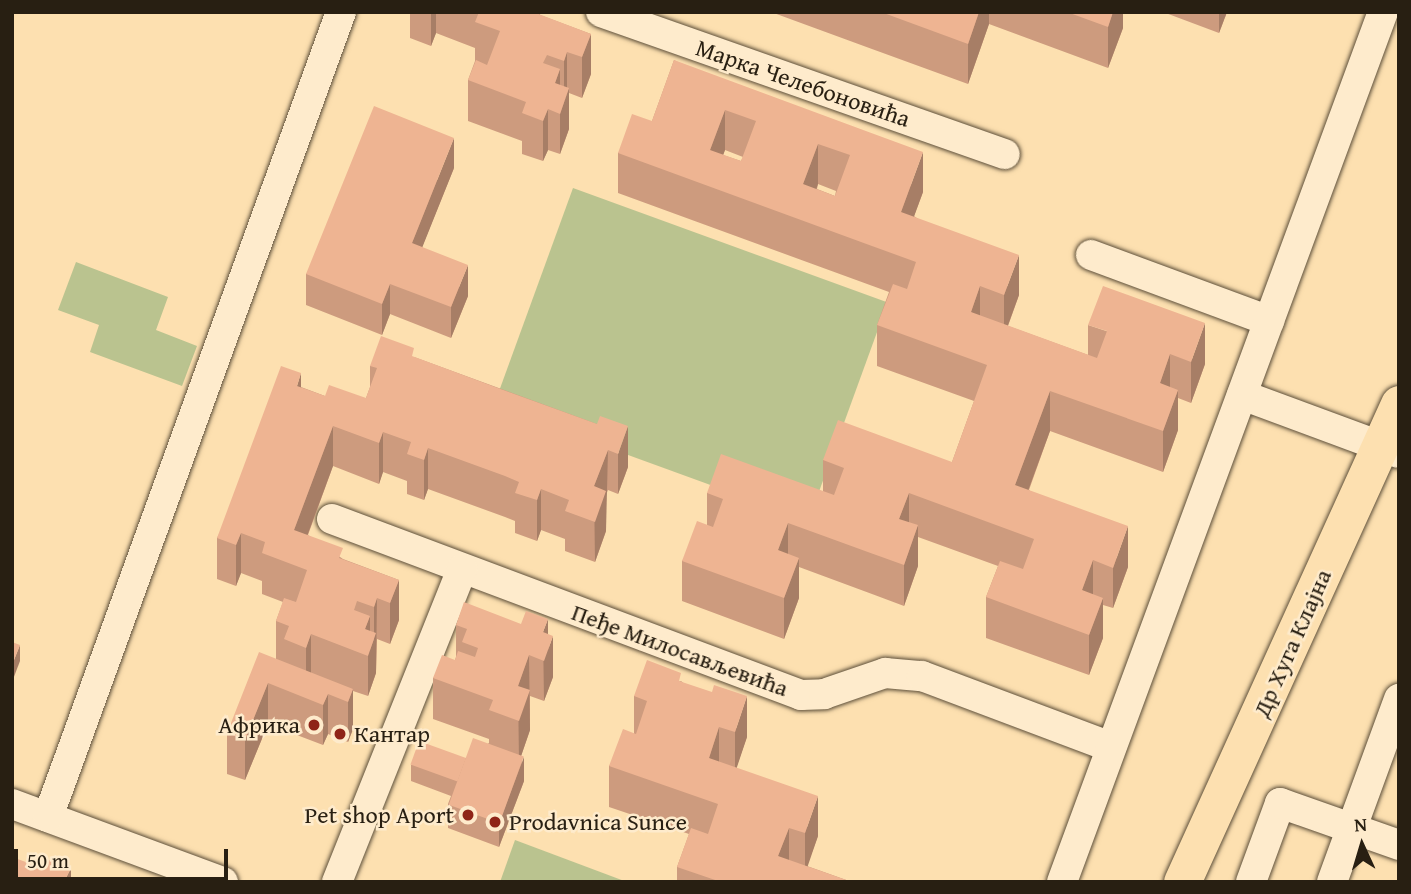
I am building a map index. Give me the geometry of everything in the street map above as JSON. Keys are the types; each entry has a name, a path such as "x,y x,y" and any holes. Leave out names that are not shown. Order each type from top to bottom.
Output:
{"main road":[{"name":"Др Хуга Клајна","path":"1182,882 1390,450 1399,404"}],"street":[{"path":"48,817 341,12"},
{"name":"Марка Челебоновића","path":"601,12 654,21 1005,154"},
{"path":"1062,882 1383,12"},
{"path":"1090,254 1269,321"},
{"path":"1241,395 1390,450"},
{"name":"Пеђе Милосављевића","path":"332,519 801,695 824,694 885,673 922,676 1111,747"},
{"path":"337,882 462,569"},
{"path":"1332,882 1399,699"},
{"path":"1251,882 1280,803 1399,845"},
{"path":"12,804 223,882"}],"green space":[{"path":"573,188 888,303 808,521 494,406"},
{"path":"76,262 168,297 156,330 197,346 182,386 90,352 99,325 58,310"},
{"path":"515,840 627,882 500,882"}],"building":[{"path":"479,12 536,12 591,34 582,57 567,52 564,61 547,55 543,63 560,69 555,83 569,88 560,114 548,109 543,121 522,113 526,102 468,80 476,60 487,65 500,31 475,22"},
{"path":"881,12 979,12 968,44"},
{"path":"1067,12 1113,12 1108,27"},
{"path":"674,60 923,152 901,212 1019,255 1004,295 980,286 971,312 1097,358 1107,331 1088,325 1103,286 1205,323 1191,362 1170,354 1160,383 1178,390 1163,431 1050,391 1015,485 1128,526 1113,568 1093,560 1082,590 1103,598 1089,635 986,597 1000,561 1023,569 1034,539 909,493 899,519 918,525 904,565 788,523 778,550 799,558 784,598 682,561 697,521 713,527 723,499 707,493 721,454 834,495 844,468 823,460 838,420 952,462 987,365 877,325 893,284 907,289 916,262 618,153 632,114 652,121","holes":["725,110 756,121 741,161 710,150","818,144 850,155 835,196 803,184"]},
{"path":"374,106 454,138 412,243 468,265 451,307 390,284 382,304 306,274"},
{"path":"381,336 414,348 412,356 495,387 597,424 600,416 628,426 618,454 608,450 594,486 606,491 595,522 565,511 569,500 541,489 537,500 515,493 519,482 428,448 424,460 407,454 411,442 383,432 379,443 333,426 294,530 343,548 339,558 399,580 390,603 377,598 374,607 357,601 354,610 370,616 365,629 376,633 368,656 311,634 306,648 284,639 289,626 276,621 284,598 296,602 307,570 262,553 265,542 241,533 236,545 217,538 281,366 301,373 297,386 325,396 329,385 366,398 377,368 370,366"},
{"path":"464,602 521,624 526,611 548,619 543,632 553,636 544,661 529,655 518,686 530,690 519,721 489,710 493,700 433,678 442,655 455,660 458,651 475,657 478,648 462,642 467,629 456,625"},
{"path":"12,642 20,645 12,665"},
{"path":"259,652 353,689 348,702 328,694 323,705 268,683 245,740 227,733"},
{"path":"647,660 681,673 679,681 712,692 714,685 747,696 735,732 719,727 709,758 818,796 805,833 789,828 778,856 852,882 721,882 677,867 691,828 708,834 718,804 609,766 623,729 636,734 647,701 634,696"},
{"path":"473,738 524,756 499,823 449,805"},
{"path":"419,741 466,758 457,782 410,764"},
{"path":"12,857 45,869 49,860 71,868 66,878 77,882 12,882"}],"place":[{"name":"Африка","path":"314,725"},
{"name":"Кантар","path":"340,734"},
{"name":"Pet shop Aport","path":"468,815"},
{"name":"Prodavnica Sunce","path":"495,822"}]}
